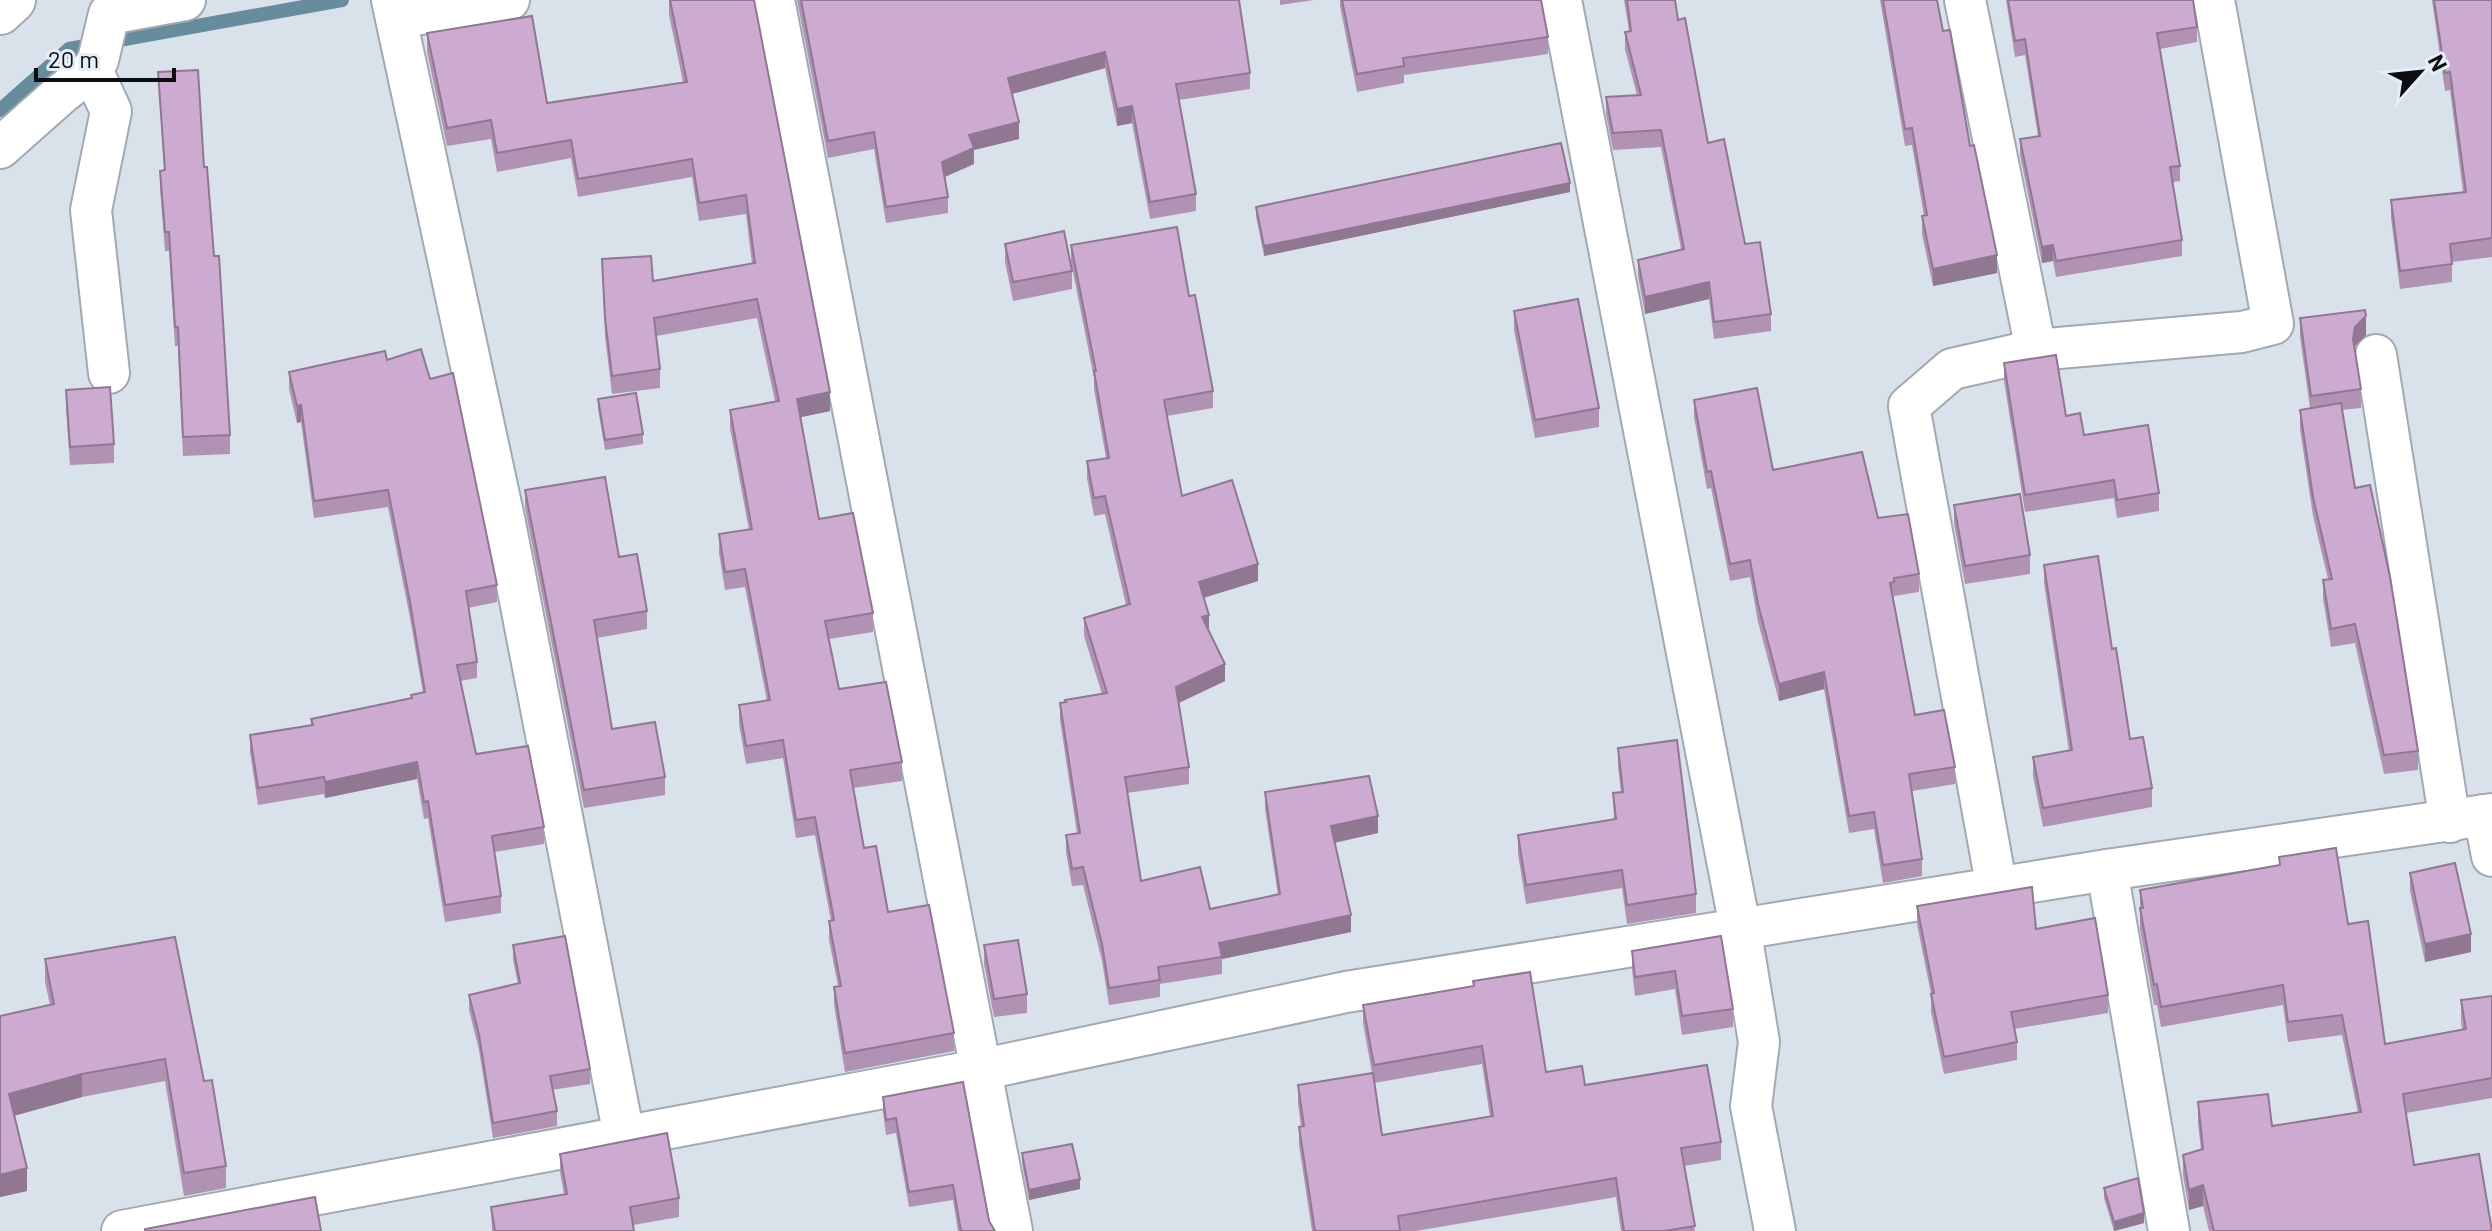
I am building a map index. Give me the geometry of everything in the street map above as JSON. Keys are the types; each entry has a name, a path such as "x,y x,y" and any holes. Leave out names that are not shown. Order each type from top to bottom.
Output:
{"street":[{"path":"0,12 13,0"},
{"path":"0,148 62,93 98,53 109,14 185,0"},
{"path":"509,0 394,7 505,523 624,1136"},
{"path":"774,0 1012,1231"},
{"path":"1561,0 1740,927 1759,1042 1751,1106 1775,1231"},
{"path":"1965,0 2036,350"},
{"path":"1997,889 1909,406 1952,369 2036,350 2242,332 2273,324 2214,0"},
{"path":"98,53 111,111 91,210 109,373"},
{"path":"2376,355 2475,817 2492,856"},
{"path":"122,1231 244,1219 624,1136 979,1070 1346,992 2107,870 2475,817"},
{"path":"2107,870 2169,1231"}],"building":[{"path":"670,0 754,0 830,392 797,399 819,519 853,513 873,613 825,621 839,689 886,682 902,762 850,770 864,848 876,846 888,912 929,905 954,1033 845,1053 834,987 841,986 829,921 834,920 815,817 796,820 783,740 746,746 739,705 770,700 745,569 725,572 719,534 752,529 730,410 779,401 757,299 654,318 660,369 612,376 602,259 651,256 653,281 755,263 746,195 699,203 692,159 578,179 571,140 497,153 491,120 447,128 427,33 532,16 547,103 687,82"},
{"path":"801,0 1239,0 1250,73 1176,84 1196,194 1150,202 1132,106 1117,109 1105,52 1008,78 1019,122 969,135 974,148 942,162 948,197 886,207 874,132 828,141"},
{"path":"1342,0 1541,0 1548,37 1403,58 1404,66 1357,74"},
{"path":"1627,0 1675,0 1678,20 1685,18 1708,143 1724,139 1745,244 1760,242 1771,314 1714,322 1709,282 1645,297 1638,260 1684,249 1661,130 1613,133 1606,97 1641,95 1625,32 1631,31"},
{"path":"1883,0 1937,0 1943,31 1950,30 1970,146 1974,145 1997,255 1933,269 1922,216 1927,215 1912,128 1905,129"},
{"path":"2008,0 2193,0 2197,27 2157,33 2180,166 2170,167 2182,240 2056,261 2053,245 2042,247 2020,139 2040,136 2025,39 2015,41"},
{"path":"2434,0 2492,0 2492,238 2450,244 2452,264 2400,271 2391,200 2466,192 2450,72 2445,73"},
{"path":"198,70 214,256 219,256 230,435 183,437 178,327 175,327 169,232 165,232 160,171 165,170 158,72"},
{"path":"1561,143 1570,183 1264,246 1256,207"},
{"path":"1177,227 1189,296 1195,295 1213,391 1164,400 1182,496 1232,480 1258,564 1199,582 1209,615 1202,617 1225,664 1176,687 1189,767 1125,777 1141,881 1200,867 1210,909 1280,894 1265,792 1369,776 1378,816 1331,826 1351,915 1219,943 1222,957 1158,967 1160,980 1109,988 1083,867 1072,869 1066,835 1080,833 1060,703 1107,693 1084,618 1130,604 1105,496 1094,498 1087,461 1109,458 1096,371 1071,245"},
{"path":"1064,231 1072,271 1013,282 1005,244"},
{"path":"1578,299 1599,408 1535,420 1514,311"},
{"path":"2365,310 2366,316 2355,327 2353,339 2361,389 2311,396 2300,318"},
{"path":"421,349 430,379 453,373 497,585 466,591 477,662 457,665 476,754 528,746 544,827 492,836 501,896 445,905 428,801 424,802 417,762 325,782 324,777 258,788 250,735 313,725 311,719 412,698 411,695 425,692 388,490 314,501 301,405 297,406 289,372 385,351 387,360"},
{"path":"2056,355 2066,416 2080,413 2084,435 2148,425 2159,493 2117,500 2114,480 2025,495 2004,363"},
{"path":"110,387 114,444 70,447 66,390"},
{"path":"1757,388 1773,470 1862,452 1878,518 1908,514 1919,574 1894,578 1894,582 1890,583 1915,715 1944,710 1955,767 1909,774 1922,859 1883,865 1874,812 1849,816 1824,672 1779,684 1750,560 1730,564 1711,471 1707,472 1694,400"},
{"path":"636,393 643,434 605,440 598,399"},
{"path":"2341,403 2355,488 2370,485 2390,577 2418,751 2384,755 2355,624 2331,629 2323,580 2332,579 2313,497 2300,410"},
{"path":"605,477 619,557 637,554 647,611 594,620 612,729 655,722 665,777 584,790 525,490"},
{"path":"2020,494 2030,555 1965,566 1954,505"},
{"path":"2098,556 2130,739 2143,737 2152,788 2043,808 2033,757 2072,750 2044,565"},
{"path":"1677,740 1696,894 1627,905 1622,870 1526,885 1518,835 1616,819 1613,793 1623,792 1618,748"},
{"path":"2336,848 2348,924 2368,921 2385,1044 2466,1029 2461,1000 2492,996 2492,1078 2403,1094 2414,1165 2479,1154 2492,1231 2214,1231 2203,1185 2189,1190 2183,1155 2203,1149 2198,1102 2268,1094 2272,1126 2361,1112 2342,1015 2288,1022 2283,985 2161,1007 2140,908 2143,908 2140,890 2280,865 2279,857"},
{"path":"2455,863 2471,934 2425,944 2410,873"},
{"path":"2032,887 2036,929 2095,918 2108,995 2011,1012 2017,1042 1944,1057 1917,906"},
{"path":"565,936 590,1069 550,1076 557,1111 493,1123 479,1035 469,995 520,983 513,945"},
{"path":"1721,936 1733,1009 1682,1016 1675,971 1635,977 1632,951"},
{"path":"175,937 204,1081 212,1080 226,1166 184,1173 165,1059 82,1074 9,1094 27,1168 0,1175 0,1016 54,1004 45,959"},
{"path":"1018,940 1027,994 994,999 984,945"},
{"path":"1530,972 1546,1072 1582,1066 1585,1085 1707,1065 1721,1142 1681,1148 1695,1226 1664,1231 1624,1231 1616,1178 1398,1216 1400,1231 1315,1231 1299,1127 1304,1126 1298,1085 1373,1073 1382,1135 1493,1116 1482,1046 1374,1065 1363,1005 1474,986 1473,981"},
{"path":"963,1082 989,1221 995,1231 961,1231 953,1185 909,1192 896,1118 886,1120 883,1097"},
{"path":"667,1133 679,1198 630,1207 634,1231 495,1231 491,1207 567,1194 560,1154"},
{"path":"1072,1144 1080,1179 1029,1190 1022,1153"},
{"path":"2138,1178 2144,1213 2114,1222 2104,1188"},
{"path":"315,1197 321,1231 145,1231 145,1229"}],"waterway":[{"path":"0,110 69,49 342,0"}]}
